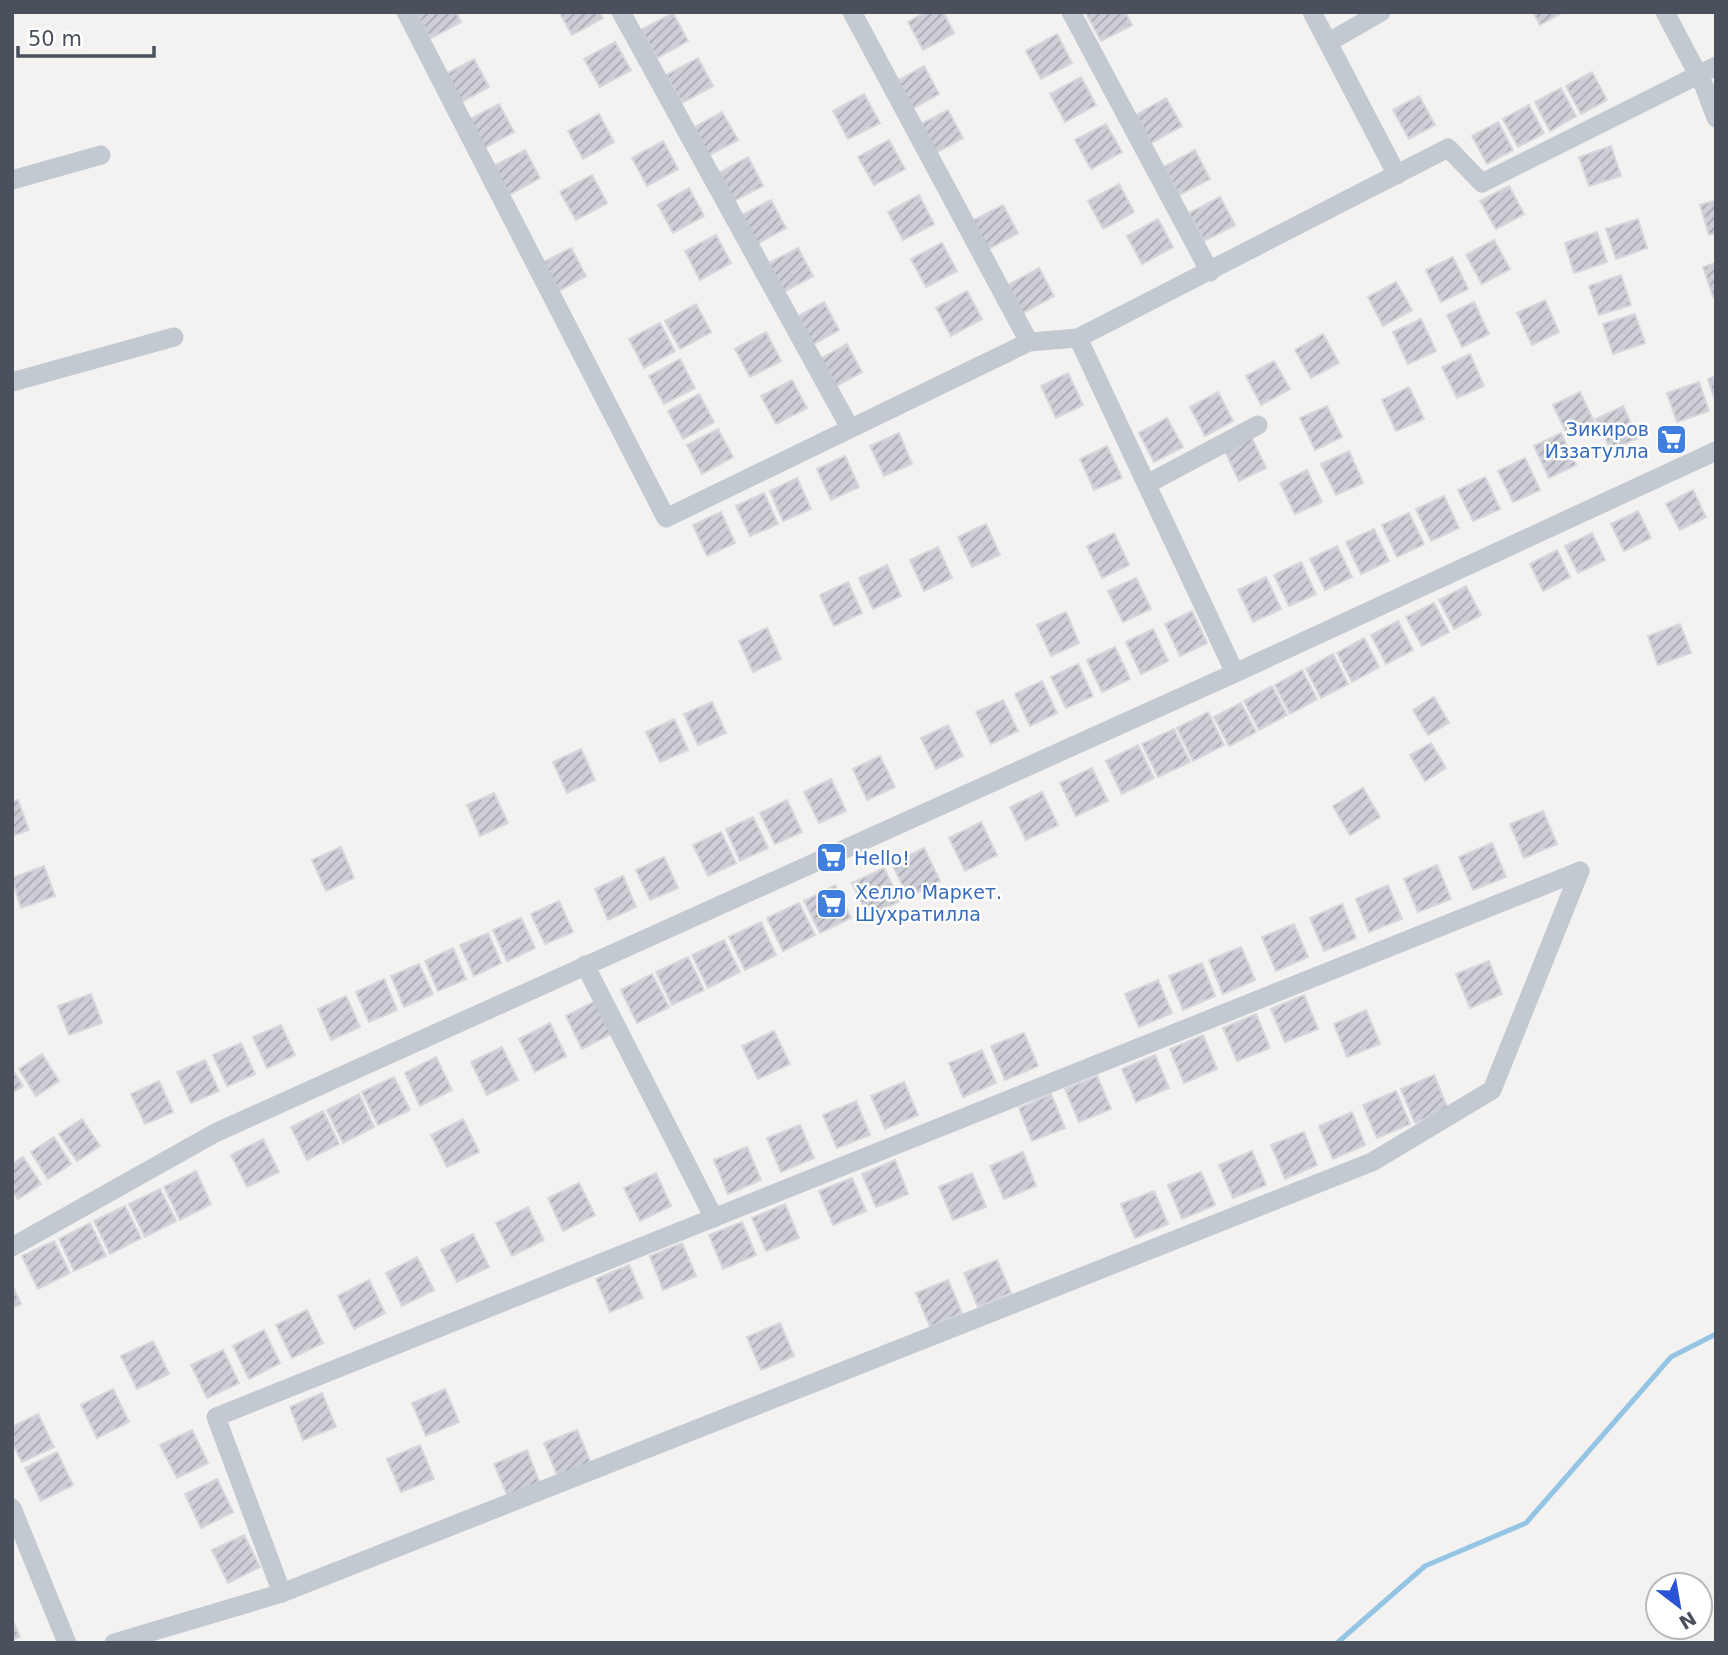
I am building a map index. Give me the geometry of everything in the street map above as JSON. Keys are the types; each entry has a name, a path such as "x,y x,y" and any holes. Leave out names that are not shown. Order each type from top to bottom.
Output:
{"street":[{"path":"406,12 666,519 1029,342 1078,338 1448,148 1482,183 1707,71"},
{"path":"621,12 850,428"},
{"path":"852,12 1029,342"},
{"path":"1071,12 1210,272"},
{"path":"1312,12 1397,175"},
{"path":"1329,42 1381,12"},
{"path":"1665,12 1707,71 1716,118"},
{"path":"12,180 101,155"},
{"path":"12,383 174,337"},
{"path":"1078,338 1234,673"},
{"path":"1147,484 1258,425"},
{"path":"12,1247 215,1132 1234,673 1716,451"},
{"path":"114,1643 282,1593 1372,1162 1492,1090 1580,871 216,1417 282,1593"},
{"path":"585,965 714,1217"},
{"path":"12,1508 67,1643"}],"building":[{"path":"416,12 456,12 461,22 430,39"},
{"path":"559,12 599,12 603,18 572,35"},
{"path":"926,12 943,12 954,33 923,50 908,22"},
{"path":"1125,12 1132,25 1101,41 1086,13"},
{"path":"1533,12 1563,12 1540,25"},
{"path":"673,13 688,41 657,58 641,30"},
{"path":"1057,34 1072,63 1041,79 1026,51"},
{"path":"615,42 631,70 600,87 584,59"},
{"path":"698,58 713,86 682,103 666,75"},
{"path":"474,59 489,87 458,104 442,76"},
{"path":"924,66 939,94 908,111 893,83"},
{"path":"1592,72 1607,100 1581,114 1566,86"},
{"path":"1081,77 1096,105 1065,122 1050,94"},
{"path":"1561,88 1576,116 1550,131 1535,102"},
{"path":"864,94 880,123 848,139 833,111"},
{"path":"1419,96 1435,125 1409,139 1393,110"},
{"path":"1166,98 1182,126 1151,143 1136,115"},
{"path":"499,104 514,132 483,149 468,120"},
{"path":"1529,105 1544,133 1518,147 1503,119"},
{"path":"948,110 963,138 932,155 917,126"},
{"path":"722,112 738,140 706,157 691,129"},
{"path":"599,114 614,142 583,159 568,131"},
{"path":"1498,122 1513,150 1487,164 1472,136"},
{"path":"1106,124 1122,152 1091,169 1075,140"},
{"path":"889,140 905,169 874,185 858,157"},
{"path":"663,141 678,169 647,186 632,158"},
{"path":"1611,146 1621,176 1589,186 1579,157"},
{"path":"525,150 540,178 509,195 494,166"},
{"path":"1195,150 1210,179 1179,195 1164,167"},
{"path":"748,157 763,186 732,202 717,174"},
{"path":"592,175 607,203 576,220 560,192"},
{"path":"1119,184 1134,212 1103,229 1088,201"},
{"path":"1509,186 1524,214 1496,229 1480,201"},
{"path":"689,188 704,216 673,233 658,205"},
{"path":"919,195 934,224 903,240 888,212"},
{"path":"1220,197 1235,225 1204,241 1189,213"},
{"path":"771,200 786,228 755,245 740,216"},
{"path":"1716,200 1716,233 1709,235 1700,205"},
{"path":"1003,205 1018,233 987,250 972,221"},
{"path":"1158,219 1173,247 1142,264 1127,236"},
{"path":"1638,219 1647,248 1616,259 1606,229"},
{"path":"1597,232 1607,262 1574,273 1565,243"},
{"path":"716,235 731,263 700,280 685,251"},
{"path":"1494,240 1510,269 1482,284 1466,255"},
{"path":"942,243 957,271 926,287 911,259"},
{"path":"571,248 586,276 555,293 540,264"},
{"path":"798,248 813,276 782,293 767,264"},
{"path":"1453,257 1468,289 1441,302 1426,270"},
{"path":"1716,263 1716,296 1713,297 1703,267"},
{"path":"1039,268 1054,296 1023,313 1008,285"},
{"path":"1621,275 1631,305 1599,315 1589,286"},
{"path":"1396,282 1412,310 1383,326 1368,297"},
{"path":"967,291 982,319 951,336 936,308"},
{"path":"1545,300 1559,332 1532,345 1517,313"},
{"path":"824,302 839,330 808,347 793,319"},
{"path":"1474,302 1489,334 1462,347 1447,315"},
{"path":"696,304 711,332 680,349 665,321"},
{"path":"1635,314 1645,343 1613,354 1603,324"},
{"path":"1421,319 1436,351 1408,364 1393,332"},
{"path":"660,323 675,351 644,368 629,339"},
{"path":"766,332 781,361 750,377 735,349"},
{"path":"1323,334 1339,363 1311,378 1295,350"},
{"path":"847,344 862,372 831,389 816,361"},
{"path":"1470,354 1484,386 1457,398 1442,367"},
{"path":"680,359 695,388 664,404 649,376"},
{"path":"1274,361 1290,389 1261,405 1246,376"},
{"path":"1068,373 1083,405 1056,418 1041,386"},
{"path":"1716,376 1716,403 1708,379"},
{"path":"792,380 807,408 776,424 761,396"},
{"path":"1699,382 1709,411 1677,422 1667,393"},
{"path":"1409,387 1424,419 1396,431 1382,400"},
{"path":"1218,392 1233,421 1205,436 1190,407"},
{"path":"1580,392 1595,424 1568,436 1553,405"},
{"path":"699,394 714,422 683,439 668,411"},
{"path":"1327,406 1342,437 1315,450 1300,418"},
{"path":"1623,406 1638,438 1611,450 1596,419"},
{"path":"1167,418 1183,447 1154,462 1139,433"},
{"path":"718,429 733,457 702,474 687,445"},
{"path":"899,433 912,464 884,476 870,446"},
{"path":"1561,433 1576,465 1549,478 1534,446"},
{"path":"1251,436 1266,468 1239,481 1224,449"},
{"path":"1107,446 1122,478 1094,490 1080,459"},
{"path":"1349,451 1363,483 1336,495 1321,464"},
{"path":"845,456 859,487 831,500 817,469"},
{"path":"1525,458 1540,490 1513,502 1498,471"},
{"path":"1307,470 1322,502 1295,514 1280,483"},
{"path":"1485,477 1500,509 1473,521 1458,490"},
{"path":"797,478 811,509 783,521 770,491"},
{"path":"1693,490 1706,517 1680,530 1666,504"},
{"path":"764,493 778,524 750,536 736,506"},
{"path":"1444,496 1459,528 1431,541 1416,509"},
{"path":"1638,511 1651,538 1624,551 1611,524"},
{"path":"721,512 735,543 707,556 693,525"},
{"path":"1409,513 1424,544 1397,557 1382,525"},
{"path":"986,524 1000,555 972,567 958,537"},
{"path":"1374,529 1389,561 1361,574 1346,542"},
{"path":"1114,533 1129,565 1102,578 1087,546"},
{"path":"1592,533 1605,560 1578,573 1565,546"},
{"path":"1337,546 1352,577 1325,590 1310,559"},
{"path":"938,547 952,578 924,591 910,560"},
{"path":"1557,550 1570,577 1543,591 1530,564"},
{"path":"1301,562 1316,594 1289,606 1274,575"},
{"path":"887,565 901,596 873,609 859,578"},
{"path":"1266,577 1281,609 1253,622 1238,590"},
{"path":"1136,578 1151,609 1123,622 1108,591"},
{"path":"848,582 862,613 834,626 820,595"},
{"path":"1466,586 1481,615 1454,629 1439,600"},
{"path":"1434,603 1449,632 1422,646 1406,617"},
{"path":"1192,611 1207,643 1180,656 1165,624"},
{"path":"1066,612 1079,643 1051,656 1037,625"},
{"path":"1398,621 1413,650 1386,664 1371,635"},
{"path":"1680,624 1691,653 1658,665 1648,636"},
{"path":"767,628 781,659 753,672 739,641"},
{"path":"1153,629 1168,661 1141,674 1126,642"},
{"path":"1364,638 1379,667 1352,682 1337,653"},
{"path":"1115,647 1130,679 1102,692 1087,660"},
{"path":"1333,654 1348,684 1321,698 1306,669"},
{"path":"1078,664 1093,696 1066,708 1051,677"},
{"path":"1302,670 1317,699 1290,714 1275,685"},
{"path":"1042,681 1057,713 1030,726 1015,694"},
{"path":"1272,686 1287,715 1259,730 1244,701"},
{"path":"1434,697 1449,723 1428,735 1413,710"},
{"path":"1003,700 1018,731 991,744 976,712"},
{"path":"712,702 726,733 698,745 684,714"},
{"path":"1241,703 1256,732 1229,746 1214,717"},
{"path":"1208,712 1224,745 1193,761 1177,728"},
{"path":"674,719 688,750 660,762 646,732"},
{"path":"948,725 963,756 936,769 921,738"},
{"path":"1174,729 1190,762 1158,777 1142,744"},
{"path":"1431,743 1446,768 1425,781 1410,755"},
{"path":"1138,745 1154,778 1122,794 1106,761"},
{"path":"581,749 595,780 567,793 553,762"},
{"path":"880,756 895,787 867,800 853,769"},
{"path":"1092,768 1108,801 1076,816 1060,783"},
{"path":"831,779 846,811 819,823 804,792"},
{"path":"1363,788 1380,817 1350,835 1333,806"},
{"path":"1042,792 1058,825 1026,840 1010,807"},
{"path":"494,793 508,823 480,836 467,805"},
{"path":"18,800 29,830 12,836 12,802"},
{"path":"787,800 802,832 775,844 760,813"},
{"path":"1543,811 1557,844 1524,858 1510,824"},
{"path":"753,817 768,848 740,861 726,829"},
{"path":"981,822 997,855 965,871 949,838"},
{"path":"721,832 736,863 708,876 693,845"},
{"path":"1492,843 1506,877 1473,890 1459,857"},
{"path":"341,847 354,878 326,891 312,860"},
{"path":"924,848 940,881 908,897 892,864"},
{"path":"664,857 678,888 650,900 636,870"},
{"path":"1437,865 1451,899 1418,912 1404,879"},
{"path":"44,866 55,896 21,908 12,878"},
{"path":"884,868 900,901 868,916 852,883"},
{"path":"623,876 636,907 608,920 595,889"},
{"path":"835,885 851,918 820,933 804,901"},
{"path":"1388,885 1402,919 1369,932 1356,899"},
{"path":"559,901 573,932 545,944 531,914"},
{"path":"799,903 815,935 783,951 767,918"},
{"path":"1342,904 1356,938 1324,951 1310,918"},
{"path":"521,918 535,948 507,961 493,930"},
{"path":"761,922 776,955 745,970 729,937"},
{"path":"1294,924 1308,957 1276,971 1262,937"},
{"path":"488,933 501,963 474,976 460,945"},
{"path":"724,940 740,972 708,988 692,955"},
{"path":"1241,947 1255,980 1223,994 1209,960"},
{"path":"453,948 466,979 438,991 425,961"},
{"path":"688,957 704,990 672,1005 656,972"},
{"path":"1489,961 1502,994 1470,1008 1456,974"},
{"path":"1202,963 1215,996 1183,1010 1169,976"},
{"path":"419,964 433,994 404,1007 391,976"},
{"path":"652,974 669,1007 637,1023 621,990"},
{"path":"384,979 397,1010 369,1022 356,992"},
{"path":"1158,980 1172,1013 1139,1027 1125,994"},
{"path":"91,994 102,1023 69,1035 58,1006"},
{"path":"1304,995 1318,1029 1285,1042 1271,1009"},
{"path":"346,996 360,1027 331,1040 318,1009"},
{"path":"597,1000 613,1033 582,1049 566,1016"},
{"path":"1366,1010 1380,1044 1347,1057 1334,1024"},
{"path":"1256,1014 1270,1048 1237,1061 1223,1028"},
{"path":"550,1023 566,1056 535,1072 519,1039"},
{"path":"281,1025 295,1055 267,1068 253,1037"},
{"path":"774,1031 790,1064 758,1079 742,1046"},
{"path":"1024,1033 1038,1066 1005,1080 991,1046"},
{"path":"1203,1035 1217,1069 1184,1083 1170,1049"},
{"path":"241,1043 255,1074 227,1086 213,1055"},
{"path":"502,1047 518,1080 487,1095 471,1062"},
{"path":"982,1050 996,1083 963,1097 949,1063"},
{"path":"42,1054 59,1081 36,1096 19,1069"},
{"path":"1155,1055 1169,1088 1136,1102 1122,1069"},
{"path":"436,1057 452,1090 420,1106 405,1073"},
{"path":"205,1060 219,1091 191,1103 177,1072"},
{"path":"12,1069 23,1086 12,1093"},
{"path":"1434,1075 1448,1109 1415,1123 1401,1089"},
{"path":"1097,1076 1111,1109 1079,1122 1065,1089"},
{"path":"394,1077 410,1110 378,1125 362,1092"},
{"path":"159,1081 173,1112 145,1124 131,1094"},
{"path":"904,1082 918,1115 885,1129 871,1096"},
{"path":"1396,1091 1410,1124 1377,1138 1363,1105"},
{"path":"359,1094 374,1127 343,1143 327,1110"},
{"path":"1051,1094 1065,1128 1032,1141 1019,1108"},
{"path":"856,1101 870,1135 837,1148 823,1115"},
{"path":"323,1111 339,1144 307,1160 291,1127"},
{"path":"1352,1112 1365,1145 1333,1159 1319,1126"},
{"path":"82,1119 100,1146 77,1161 59,1134"},
{"path":"463,1119 479,1152 447,1167 431,1135"},
{"path":"800,1125 814,1158 781,1172 767,1138"},
{"path":"1304,1132 1317,1165 1285,1179 1271,1145"},
{"path":"54,1137 71,1164 48,1179 31,1152"},
{"path":"263,1139 279,1172 247,1187 231,1155"},
{"path":"747,1147 761,1180 728,1194 714,1160"},
{"path":"1252,1151 1266,1185 1233,1198 1219,1165"},
{"path":"1023,1152 1036,1186 1004,1199 990,1166"},
{"path":"23,1157 41,1184 18,1199 12,1190 12,1164"},
{"path":"895,1160 908,1194 876,1207 862,1174"},
{"path":"196,1171 211,1204 180,1220 164,1187"},
{"path":"1201,1172 1215,1205 1182,1219 1168,1185"},
{"path":"656,1173 671,1206 640,1221 624,1188"},
{"path":"972,1173 986,1207 953,1220 939,1187"},
{"path":"852,1178 866,1211 833,1225 819,1191"},
{"path":"579,1183 595,1215 563,1231 548,1198"},
{"path":"160,1189 176,1221 145,1237 129,1204"},
{"path":"1154,1191 1168,1224 1135,1238 1121,1204"},
{"path":"785,1204 799,1238 766,1251 752,1218"},
{"path":"125,1206 141,1238 110,1254 94,1221"},
{"path":"528,1207 544,1240 512,1256 496,1223"},
{"path":"742,1222 756,1255 723,1269 709,1235"},
{"path":"90,1223 106,1256 74,1271 59,1239"},
{"path":"473,1234 489,1267 457,1282 441,1250"},
{"path":"54,1241 70,1273 38,1289 22,1256"},
{"path":"682,1243 696,1276 663,1290 650,1256"},
{"path":"417,1257 434,1290 402,1306 386,1273"},
{"path":"997,1260 1011,1293 978,1307 964,1273"},
{"path":"629,1265 643,1298 610,1312 596,1279"},
{"path":"369,1280 385,1313 354,1329 338,1296"},
{"path":"948,1280 962,1313 930,1327 916,1293"},
{"path":"12,1285 21,1304 12,1308"},
{"path":"307,1310 323,1343 292,1358 276,1325"},
{"path":"780,1323 794,1356 761,1370 747,1337"},
{"path":"264,1330 280,1363 249,1379 233,1346"},
{"path":"153,1341 169,1374 137,1389 121,1356"},
{"path":"223,1350 239,1383 207,1398 191,1365"},
{"path":"113,1389 129,1422 97,1438 81,1405"},
{"path":"445,1389 459,1422 426,1436 412,1403"},
{"path":"322,1393 336,1427 303,1440 290,1407"},
{"path":"38,1414 54,1447 22,1462 12,1442 12,1427"},
{"path":"192,1430 208,1463 177,1478 160,1445"},
{"path":"577,1430 591,1463 558,1477 544,1443"},
{"path":"420,1445 434,1479 401,1492 387,1459"},
{"path":"527,1450 540,1484 508,1497 494,1464"},
{"path":"57,1452 73,1485 41,1501 25,1468"},
{"path":"217,1479 233,1512 201,1528 185,1494"},
{"path":"244,1535 260,1567 228,1583 212,1550"},
{"path":"12,1619 20,1637 12,1640"}],"waterway":[{"path":"1337,1643 1425,1566 1526,1523 1671,1357 1716,1334"}],"place":[{"name":"Зикиров Иззатулла","path":"1672,440"},
{"name":"Hello!","path":"831,858"},
{"name":"Хелло Маркет. Шухратилла","path":"832,903"}]}
